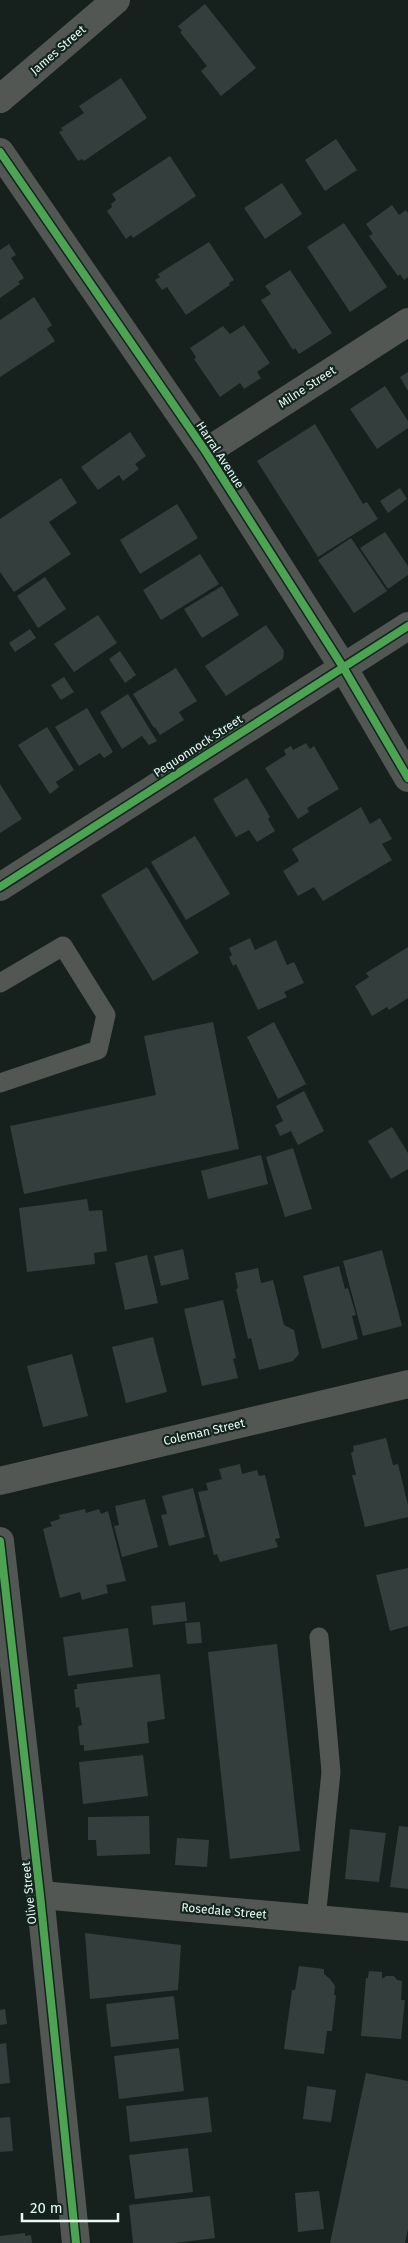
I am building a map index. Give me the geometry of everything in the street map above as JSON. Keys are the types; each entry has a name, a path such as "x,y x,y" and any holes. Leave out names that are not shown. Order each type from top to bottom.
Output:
{"street":[{"name":"James Street","path":"0,99 116,0"},
{"name":"Harral Avenue","path":"0,152 206,452 343,667 408,778"},
{"name":"Milne Street","path":"206,452 408,322"},
{"name":"Pequonnock Street","path":"0,887 408,626"},
{"name":"Coleman Street","path":"0,1480 408,1384"},
{"name":"Olive Street","path":"0,1541 40,1894 76,2243"},
{"name":"Rosedale Street","path":"40,1894 408,1927"}],"lane":[{"path":"0,983 62,946 106,1015 98,1050 0,1083"},
{"path":"316,1919 331,1772 319,1637"}],"building":[{"path":"205,4 256,68 221,96 201,71 207,66 180,32 182,31 178,26"},
{"path":"121,78 147,118 84,161 82,159 78,161 59,132 63,130 61,128 84,113 79,106"},
{"path":"336,139 357,170 325,191 305,160"},
{"path":"170,156 196,196 133,238 131,235 126,239 107,211 116,200 112,194"},
{"path":"282,183 302,214 265,239 244,208"},
{"path":"392,205 399,215 406,210 408,213 408,277 404,280 400,274 398,276 369,236 373,234 366,224"},
{"path":"344,223 387,287 350,312 307,247"},
{"path":"209,242 234,280 229,283 230,285 186,315 167,287 162,290 155,280 160,277 158,274"},
{"path":"9,244 16,255 11,258 24,278 18,282 20,284 0,298 0,250"},
{"path":"290,270 332,333 299,354 295,348 293,350 261,300 271,294 265,286"},
{"path":"34,297 52,325 47,329 55,341 0,377 0,320"},
{"path":"244,325 270,363 257,372 261,378 244,389 240,383 220,397 194,359 196,357 190,348 223,326 230,334"},
{"path":"408,372 408,391 400,377"},
{"path":"385,386 408,421 408,428 377,449 350,409"},
{"path":"315,424 363,504 367,502 378,519 318,557 257,461"},
{"path":"130,432 146,456 135,464 139,469 123,481 119,475 98,490 81,467"},
{"path":"61,478 77,503 49,522 71,554 14,592 0,572 0,519"},
{"path":"400,488 407,499 388,513 380,501"},
{"path":"177,504 198,538 140,574 120,540"},
{"path":"385,532 408,566 408,575 388,589 360,548"},
{"path":"351,538 387,591 354,613 318,560"},
{"path":"200,554 219,584 161,620 143,590"},
{"path":"45,577 66,609 38,628 17,596"},
{"path":"222,586 239,615 202,638 184,609"},
{"path":"98,615 117,643 74,672 54,644"},
{"path":"266,625 284,651 283,659 226,696 205,666"},
{"path":"30,629 36,638 15,652 9,643"},
{"path":"120,651 136,675 125,683 109,659"},
{"path":"176,668 197,701 179,712 184,720 160,735 133,694"},
{"path":"64,677 74,692 61,700 51,685"},
{"path":"128,694 157,741 149,745 142,736 122,749 100,712"},
{"path":"87,708 113,752 104,758 100,753 79,766 55,727"},
{"path":"47,727 74,770 56,782 59,787 50,794 18,745"},
{"path":"306,743 310,749 314,746 339,789 307,808 309,812 298,819 265,768 286,755 284,750 291,746 293,750"},
{"path":"247,778 270,817 268,819 275,831 257,842 249,830 236,837 213,799"},
{"path":"0,784 22,819 0,833"},
{"path":"361,807 370,824 380,818 392,839 382,844 392,860 323,901 314,887 298,896 283,871 299,861 292,849"},
{"path":"195,836 230,894 186,920 151,862"},
{"path":"147,867 199,953 153,981 101,895"},
{"path":"250,938 255,950 276,940 287,965 294,962 304,983 284,992 287,997 258,1010 236,964 233,966 229,957 232,955 229,948"},
{"path":"408,947 408,998 389,1010 387,1007 372,1016 355,986 369,977 366,973"},
{"path":"213,1022 239,1149 24,1194 10,1126 156,1095 144,1036"},
{"path":"274,1022 306,1084 278,1099 247,1037"},
{"path":"304,1091 324,1131 298,1145 291,1131 280,1136 275,1125 283,1121 276,1106"},
{"path":"392,1127 408,1153 408,1169 391,1179 368,1141"},
{"path":"293,1148 312,1209 285,1217 266,1157"},
{"path":"261,1155 268,1184 208,1199 201,1171"},
{"path":"87,1199 89,1211 102,1210 107,1251 94,1253 95,1264 27,1272 19,1208"},
{"path":"183,1249 189,1279 161,1286 154,1256"},
{"path":"382,1250 402,1326 363,1336 343,1261"},
{"path":"147,1255 158,1303 125,1310 115,1263"},
{"path":"339,1266 345,1289 348,1288 356,1315 352,1316 358,1339 322,1349 303,1276"},
{"path":"258,1268 261,1283 273,1280 284,1325 294,1330 299,1354 293,1361 259,1370 251,1338 248,1339 236,1289 238,1288 235,1273"},
{"path":"223,1300 236,1358 233,1359 238,1378 202,1386 184,1309"},
{"path":"153,1337 167,1392 126,1403 112,1347"},
{"path":"72,1354 88,1416 43,1427 27,1366"},
{"path":"386,1438 393,1465 398,1464 408,1505 408,1517 365,1527 352,1475 356,1475 351,1453 354,1451 353,1446"},
{"path":"240,1464 242,1474 257,1470 259,1476 265,1475 280,1538 275,1539 278,1547 220,1562 217,1554 214,1555 198,1492 208,1490 206,1483 222,1479 219,1469"},
{"path":"193,1488 205,1537 169,1546 161,1515 167,1514 162,1496"},
{"path":"145,1499 158,1547 122,1557 114,1526 119,1525 115,1506"},
{"path":"85,1509 86,1513 99,1509 101,1514 108,1511 126,1581 106,1585 108,1593 82,1600 80,1592 60,1598 43,1529 52,1526 50,1522 60,1519 59,1515"},
{"path":"408,1568 408,1626 390,1631 376,1575"},
{"path":"185,1602 187,1621 153,1625 151,1606"},
{"path":"200,1622 202,1643 187,1644 185,1623"},
{"path":"128,1628 133,1667 68,1676 63,1637"},
{"path":"277,1644 300,1851 230,1859 208,1652"},
{"path":"160,1674 165,1719 147,1722 149,1743 84,1751 84,1745 80,1745 78,1726 82,1725 79,1707 76,1708 74,1689 77,1689 77,1684"},
{"path":"143,1755 148,1796 83,1804 79,1762"},
{"path":"149,1816 150,1854 97,1856 96,1840 88,1840 88,1817"},
{"path":"399,1826 408,1827 408,1889 390,1887"},
{"path":"350,1829 386,1833 379,1882 345,1879"},
{"path":"177,1838 209,1840 207,1867 175,1865"},
{"path":"85,1933 181,1945 178,1990 90,1999"},
{"path":"299,1966 324,1969 324,1974 335,1986 334,1995 336,1995 332,2031 327,2031 324,2054 284,2049 292,1990 295,1990"},
{"path":"369,1971 382,1972 382,1979 386,1976 394,1976 397,1980 402,1981 401,2000 405,2000 401,2039 361,2036 366,1978 368,1978"},
{"path":"174,1996 179,2039 111,2047 106,2004"},
{"path":"5,2009 7,2024 0,2025 0,2010"},
{"path":"6,2043 10,2083 0,2084 0,2044"},
{"path":"179,2048 184,2091 119,2099 114,2056"},
{"path":"366,2073 408,2081 408,2229 405,2243 330,2243"},
{"path":"307,2086 336,2090 331,2122 303,2119"},
{"path":"208,2097 212,2132 130,2142 126,2106"},
{"path":"10,2117 13,2151 0,2152 0,2118"},
{"path":"188,2148 193,2192 135,2199 129,2155"},
{"path":"319,2191 324,2229 298,2232 295,2193"},
{"path":"210,2196 215,2238 175,2243 133,2243 129,2205"},
{"path":"25,2233 25,2236 31,2235 32,2243 0,2243 0,2236"}],"cycle path":[{"path":"0,152 206,452 343,667 408,778"},
{"path":"0,887 408,626"},
{"path":"0,1541 40,1895 76,2243"}]}
